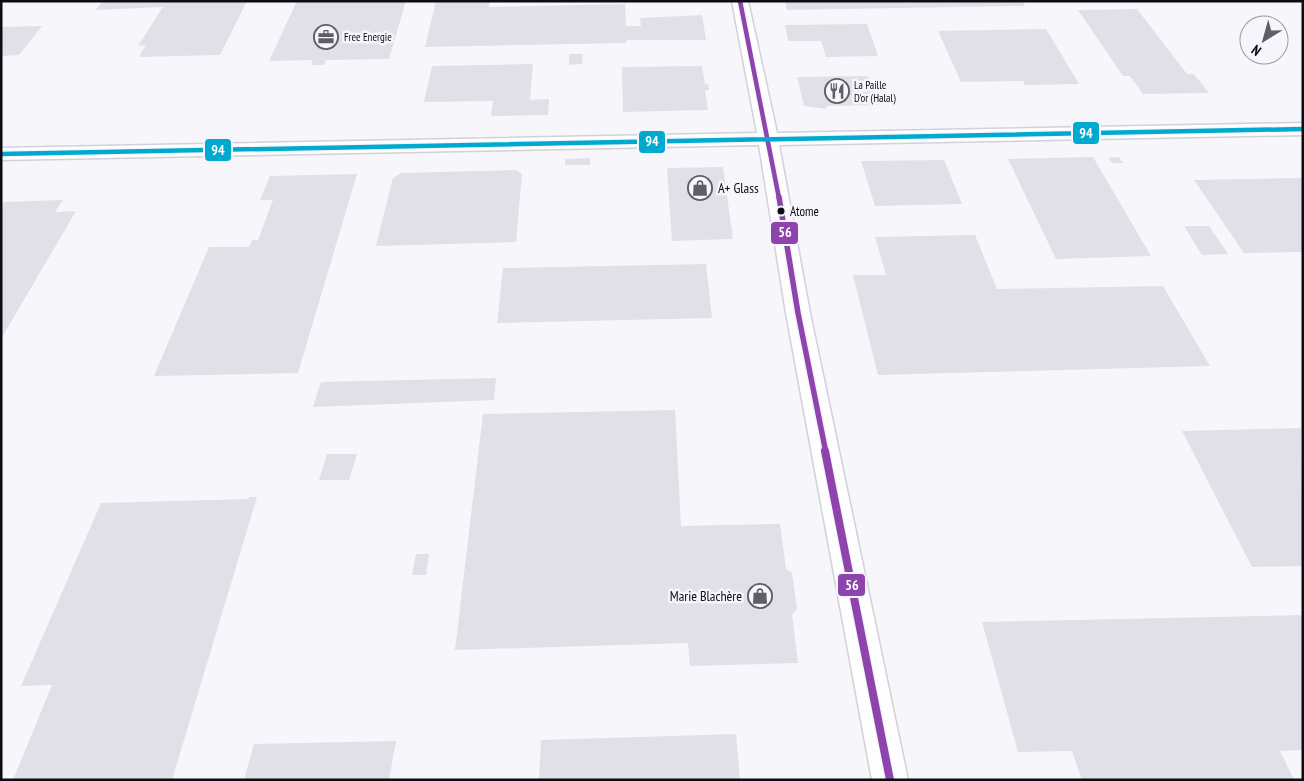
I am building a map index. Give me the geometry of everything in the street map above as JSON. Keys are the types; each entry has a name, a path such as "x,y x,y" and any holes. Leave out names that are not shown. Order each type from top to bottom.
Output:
{"street":[{"path":"740,1 768,139 798,313 890,780"},
{"path":"1,154 1303,129"}],"building":[{"path":"102,1 247,1 220,55 139,57 146,45 138,46 163,7 96,10"},
{"path":"297,1 406,1 389,59 326,60 324,65 311,65 313,60 269,61"},
{"path":"436,1 490,1 489,7 625,4 626,26 641,26 640,18 702,15 706,40 626,40 626,43 425,47"},
{"path":"785,1 1022,1 1025,6 787,10"},
{"path":"1137,9 1187,74 1194,74 1209,93 1143,94 1130,76 1123,76 1078,10"},
{"path":"867,24 878,56 826,57 821,41 788,41 785,25"},
{"path":"42,26 19,55 1,56 1,27"},
{"path":"1046,29 1079,84 1025,85 1023,81 961,82 938,31"},
{"path":"569,54 583,54 582,64 569,65"},
{"path":"533,64 530,100 549,99 548,115 491,116 493,101 424,102 432,66"},
{"path":"702,66 705,84 708,84 709,90 705,90 708,110 623,112 622,67"},
{"name":"La Paille D'or (Halal)","path":"868,76 878,105 826,106 827,109 804,106 797,77"},
{"path":"1093,157 1151,256 1056,259 1008,159"},
{"path":"1119,157 1123,163 1112,163 1108,158"},
{"path":"590,158 590,165 565,165 565,159"},
{"path":"944,160 962,204 875,206 861,161"},
{"path":"723,167 733,239 672,241 667,168"},
{"path":"516,170 522,174 516,242 376,246 393,178 401,173"},
{"path":"357,174 298,373 154,376 209,247 249,247 252,240 258,240 273,200 260,200 270,176"},
{"path":"1303,178 1303,252 1244,253 1194,180"},
{"path":"63,200 55,212 76,211 1,339 1,206 4,202"},
{"path":"1184,226 1209,226 1228,254 1202,255"},
{"path":"975,235 997,289 1163,286 1210,366 878,375 853,275 886,275 875,237"},
{"path":"706,264 712,318 497,323 503,268"},
{"path":"496,378 494,400 313,407 321,382"},
{"path":"675,410 681,526 780,524 786,569 792,573 797,609 792,614 798,663 690,666 688,643 455,650 483,414"},
{"path":"1301,428 1303,566 1252,567 1182,431"},
{"path":"327,454 357,454 349,480 319,480"},
{"path":"249,497 257,497 172,780 13,780 52,685 21,686 101,503 249,499"},
{"path":"416,554 429,554 426,575 412,575"},
{"path":"1303,615 1303,750 1280,751 1294,780 1082,780 1072,751 1018,752 982,622"},
{"path":"736,734 740,780 539,780 541,740"},
{"path":"396,741 389,780 244,780 254,744"}],"transit line":[{"name":"56","path":"740,1 775,173 798,313 890,780"},
{"name":"94","path":"1,154 1303,129"}],"place":[{"name":"Free Energie","path":"326,37"},
{"name":"La Paille D'or (Halal)","path":"837,91"},
{"name":"A+ Glass","path":"700,188"},
{"name":"Atome","path":"781,211"},
{"name":"Marie Blachère","path":"760,596"}]}
